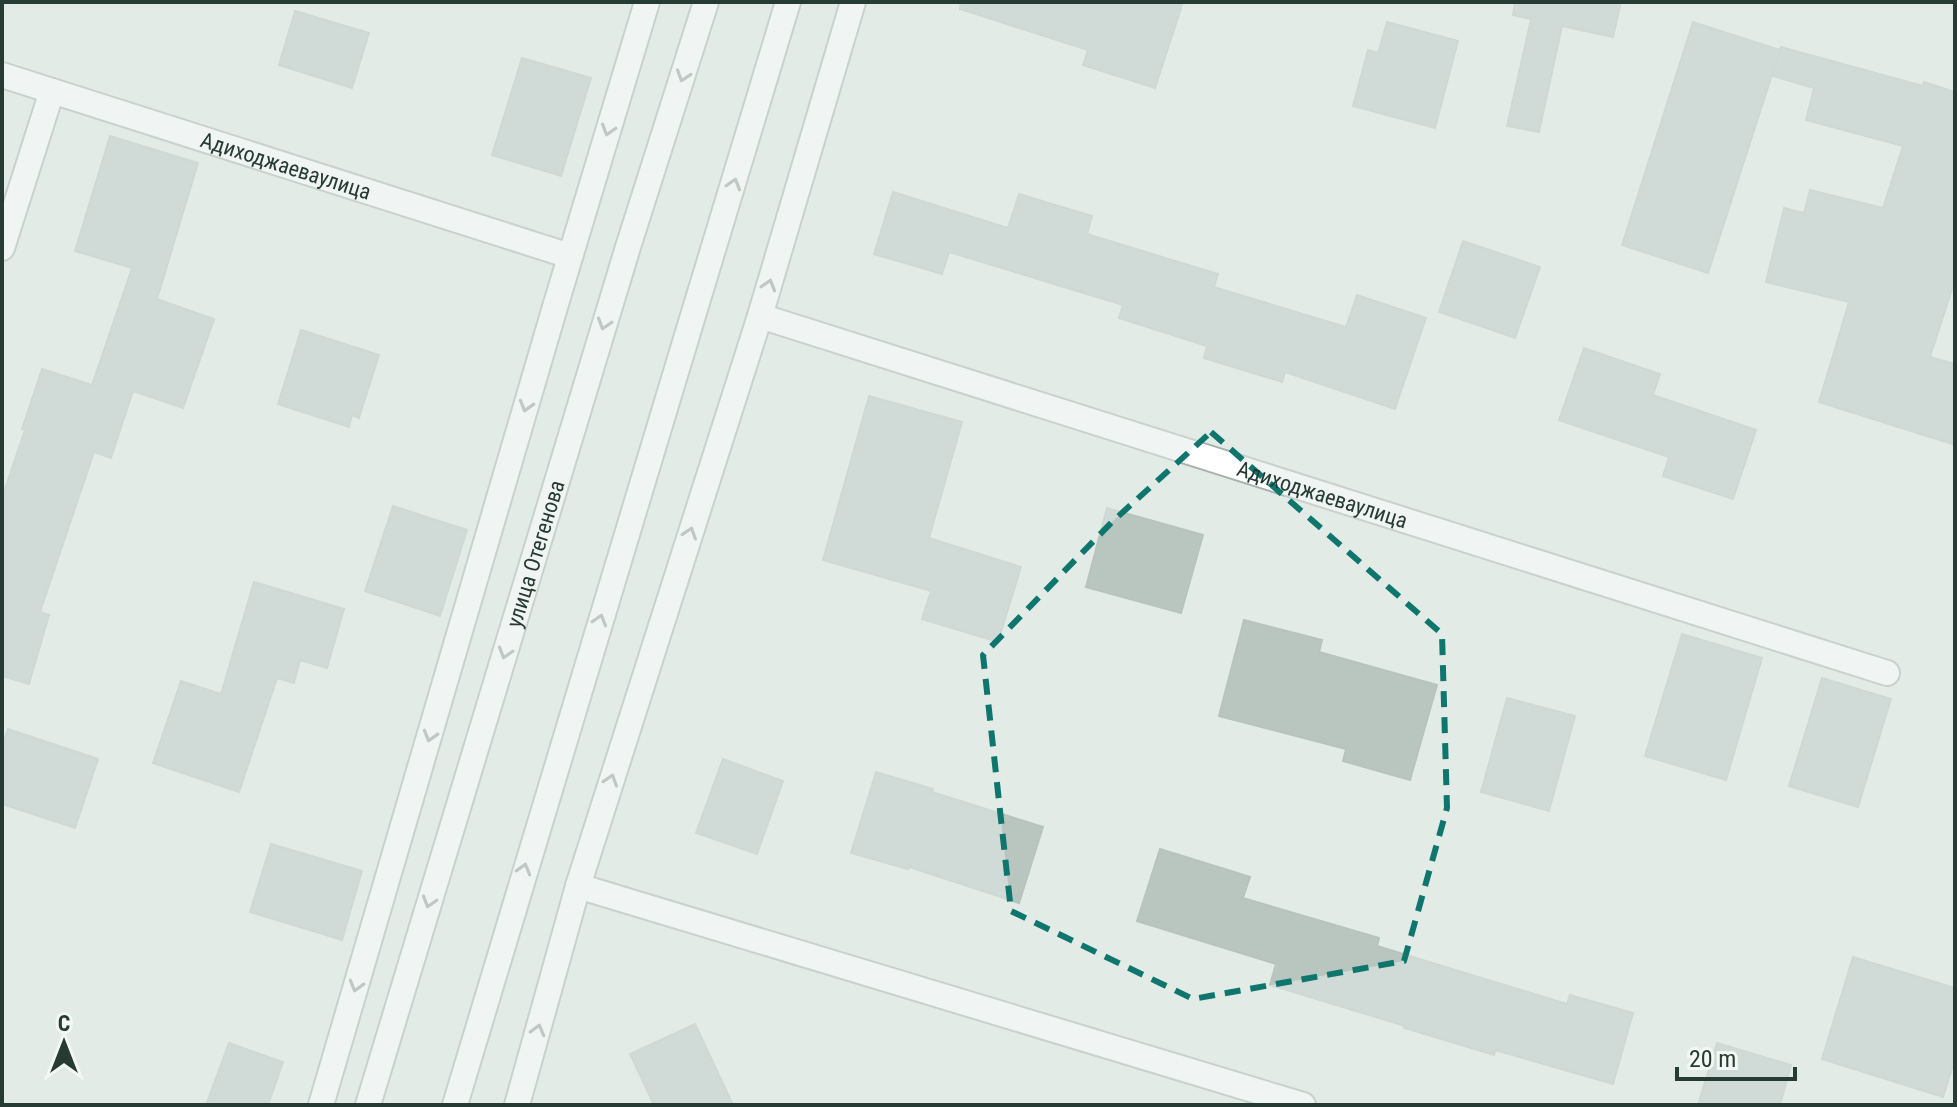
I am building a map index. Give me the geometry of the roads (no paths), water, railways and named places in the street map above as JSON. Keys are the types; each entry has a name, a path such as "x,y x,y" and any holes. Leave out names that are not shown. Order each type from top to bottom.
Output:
{"street":[{"path":"321,1105 647,2"},
{"name":"улица Отегенова","path":"368,1105 628,247 706,2"},
{"path":"455,1105 788,2"},
{"path":"517,1105 578,886 760,316 853,2"},
{"name":"Адиходжаеваулица","path":"2,75 570,256"},
{"path":"2,248 52,91"},
{"name":"Адиходжаеваулица","path":"760,316 1887,673"},
{"path":"578,886 1303,1105"}]}
